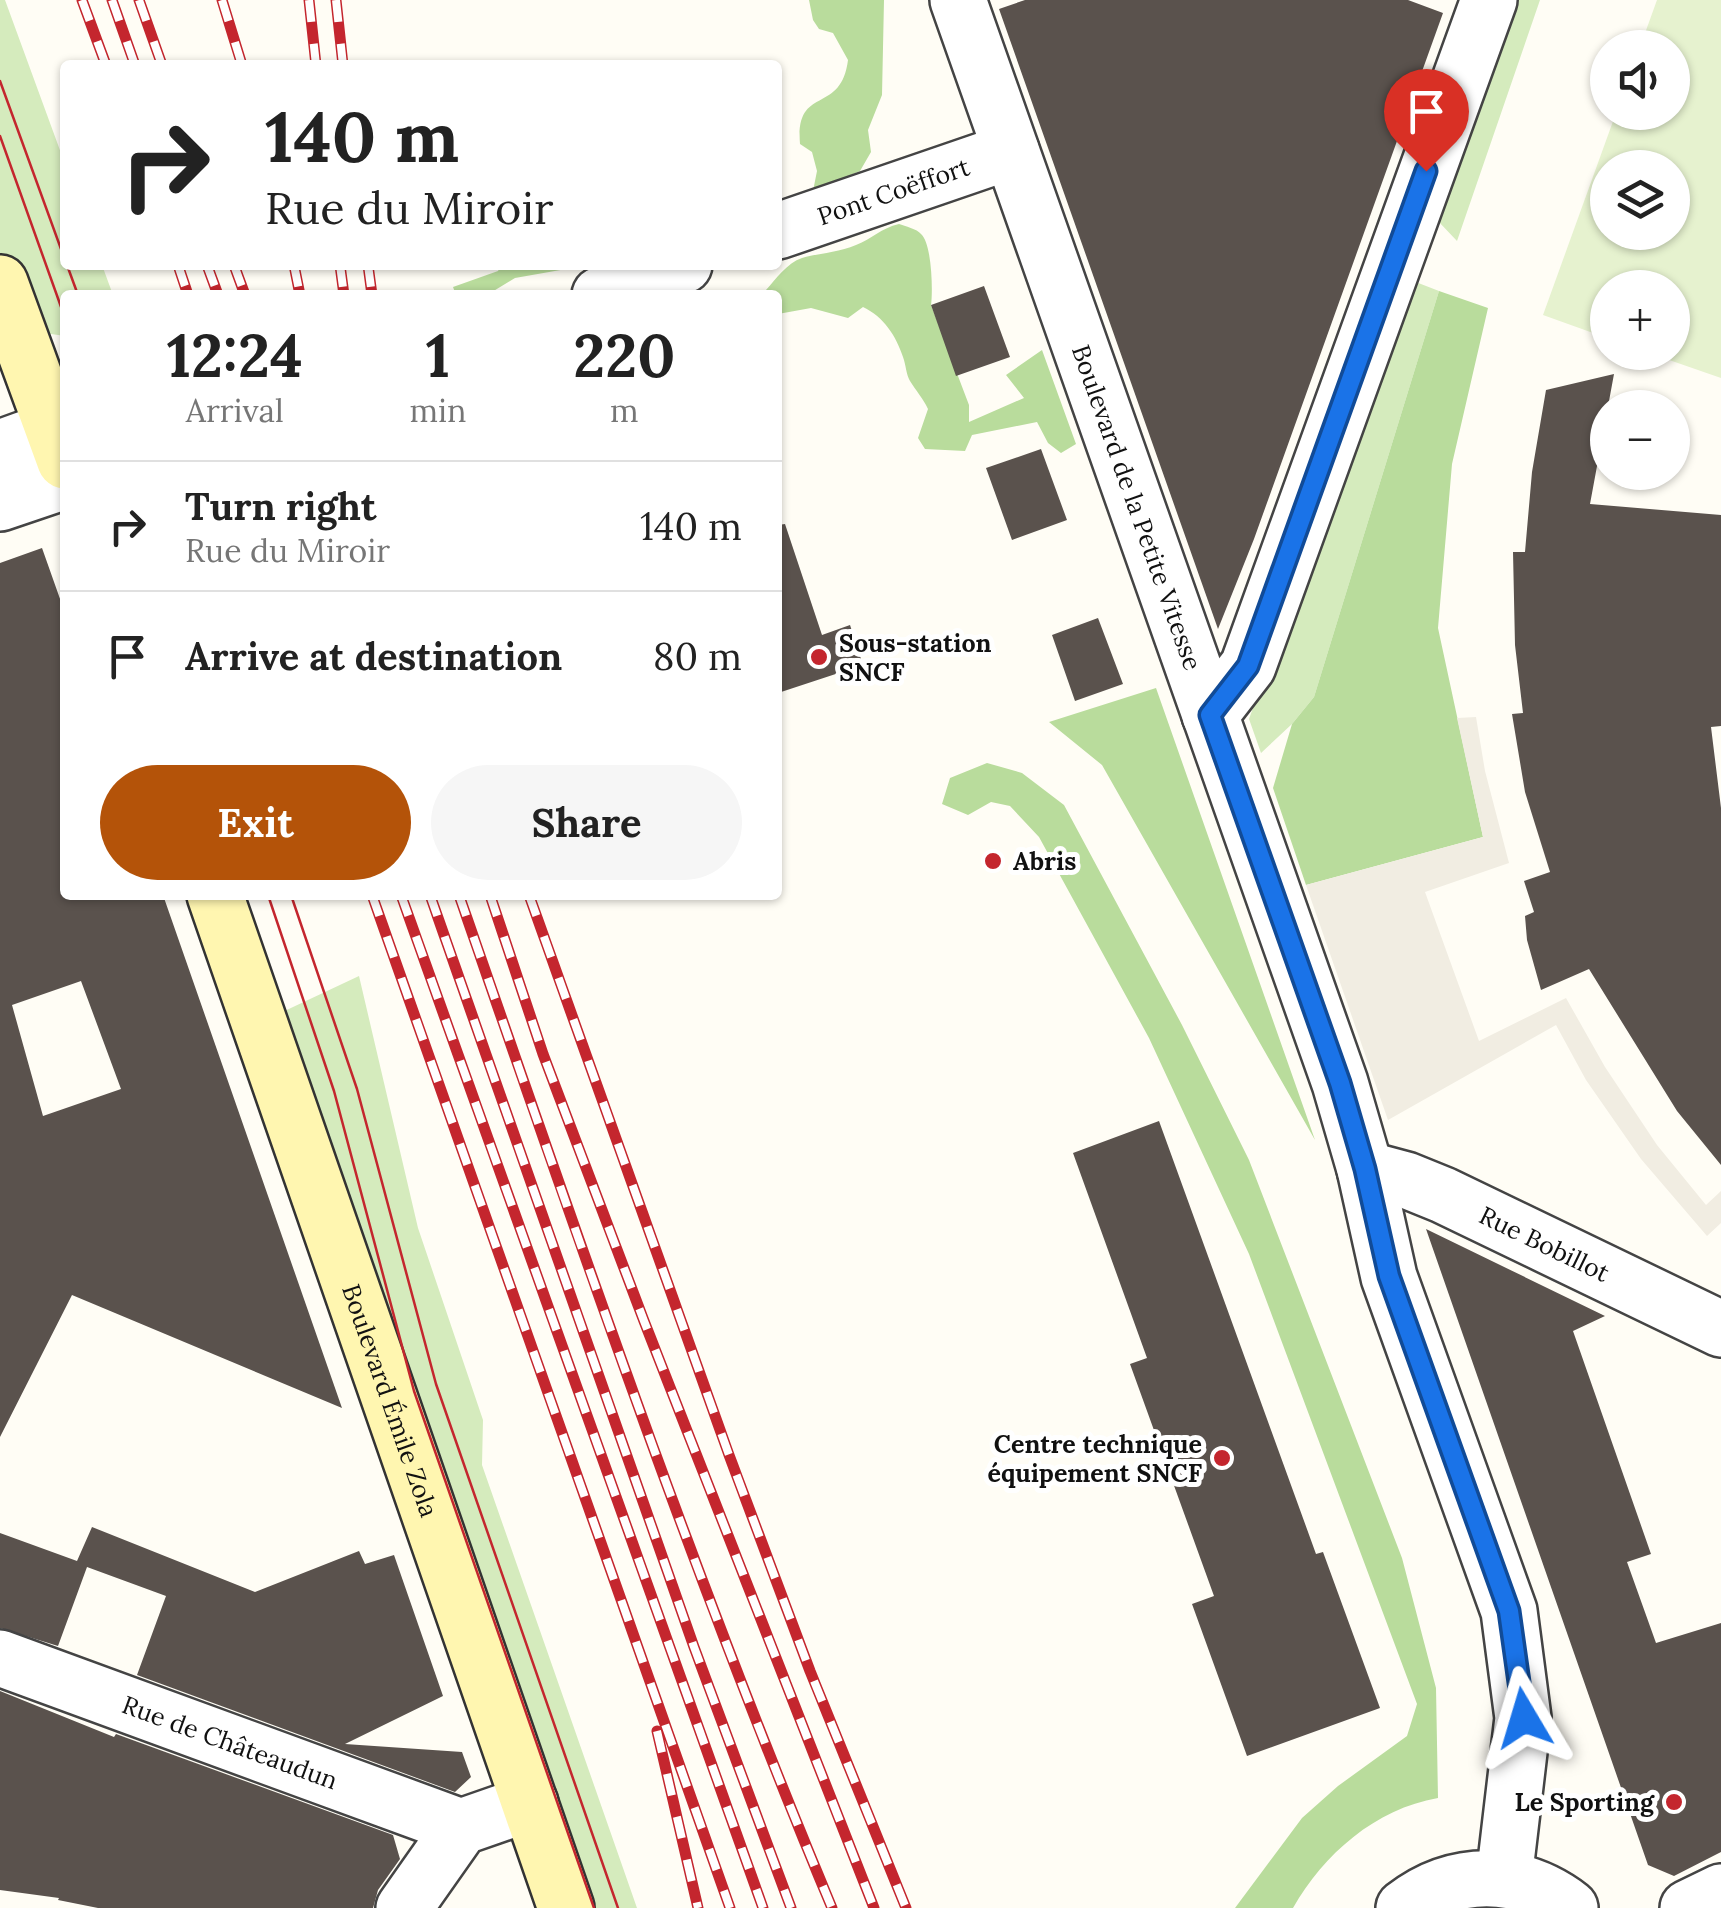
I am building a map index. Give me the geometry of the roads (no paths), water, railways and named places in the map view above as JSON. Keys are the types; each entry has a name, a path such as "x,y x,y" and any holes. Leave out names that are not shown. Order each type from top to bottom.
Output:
{"main road":[{"path":"0,283 59,445"},
{"name":"Boulevard Émile Zola","path":"217,900 566,1908"}],"street":[{"name":"Boulevard de la Petite Vitesse","path":"958,0 1340,1083 1365,1169 1389,1276 1509,1611 1524,1718 1504,1880"},
{"path":"1210,715 1248,666 1488,0"},
{"name":"Pont Coëffort","path":"782,230 1011,150"},
{"path":"614,290 670,270"},
{"path":"0,448 59,445"},
{"path":"0,503 60,484"},
{"name":"Rue Bobillot","path":"1365,1169 1443,1195 1721,1329"},
{"name":"Rue de Châteaudun","path":"0,1658 461,1827"},
{"path":"404,1908 461,1827 530,1803"},
{"path":"1404,1908 1445,1885 1476,1879 1533,1887 1570,1908"},
{"path":"1688,1908 1721,1892"}],"tram line":[{"path":"0,81 60,246"},
{"path":"0,136 60,304"},
{"path":"69,270 76,290"},
{"path":"270,900 334,1091 414,1391 594,1908"},
{"path":"293,900 357,1089 436,1384 618,1908"}],"railway":[{"path":"82,0 104,60"},
{"path":"112,0 133,60"},
{"path":"139,0 160,60"},
{"path":"222,0 240,60"},
{"path":"309,0 315,60"},
{"path":"336,0 342,60"},
{"path":"180,270 186,290"},
{"path":"209,270 216,290"},
{"path":"236,270 243,290"},
{"path":"295,270 299,290"},
{"path":"341,270 343,290"},
{"path":"369,270 371,290"},
{"path":"374,900 730,1908"},
{"path":"403,900 763,1908"},
{"path":"432,900 694,1647 791,1908"},
{"path":"461,900 684,1531 832,1908"},
{"path":"492,900 543,1054 644,1321 874,1908"},
{"path":"531,900 729,1455 810,1671 906,1908"},
{"path":"657,1731 698,1908"}],"place":[{"name":"Sous-station SNCF","path":"819,657"},
{"name":"Abris","path":"993,861"},
{"name":"Centre technique équipement SNCF","path":"1222,1458"},
{"name":"Le Sporting","path":"1674,1802"}]}
